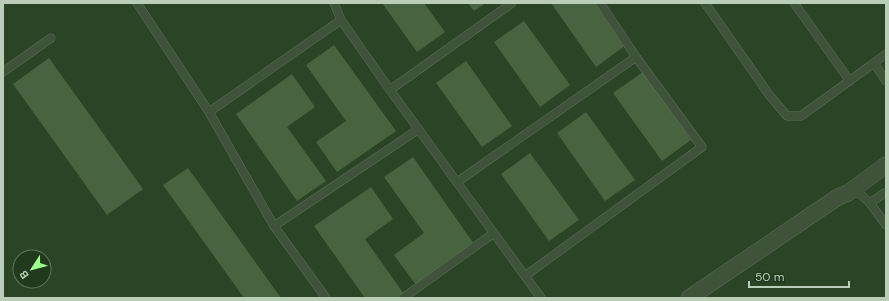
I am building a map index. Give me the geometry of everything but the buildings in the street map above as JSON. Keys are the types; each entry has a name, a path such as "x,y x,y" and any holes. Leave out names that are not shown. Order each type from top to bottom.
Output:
{"street":[{"path":"689,298 825,206 848,193 886,165"}],"lane":[{"path":"137,3 210,112 274,226 326,298"},
{"path":"334,3 342,20 390,90 541,298"},
{"path":"390,90 512,3"},
{"path":"525,276 702,147 636,57 600,3"},
{"path":"705,3 770,96 787,116 801,116 886,54"},
{"path":"794,3 850,81"},
{"path":"210,112 342,20"},
{"path":"3,72 51,38"},
{"path":"457,182 636,57"},
{"path":"874,63 886,81"},
{"path":"274,226 419,129"},
{"path":"870,203 886,192"},
{"path":"848,193 859,193 870,203 886,225"},
{"path":"403,298 494,233"}]}
